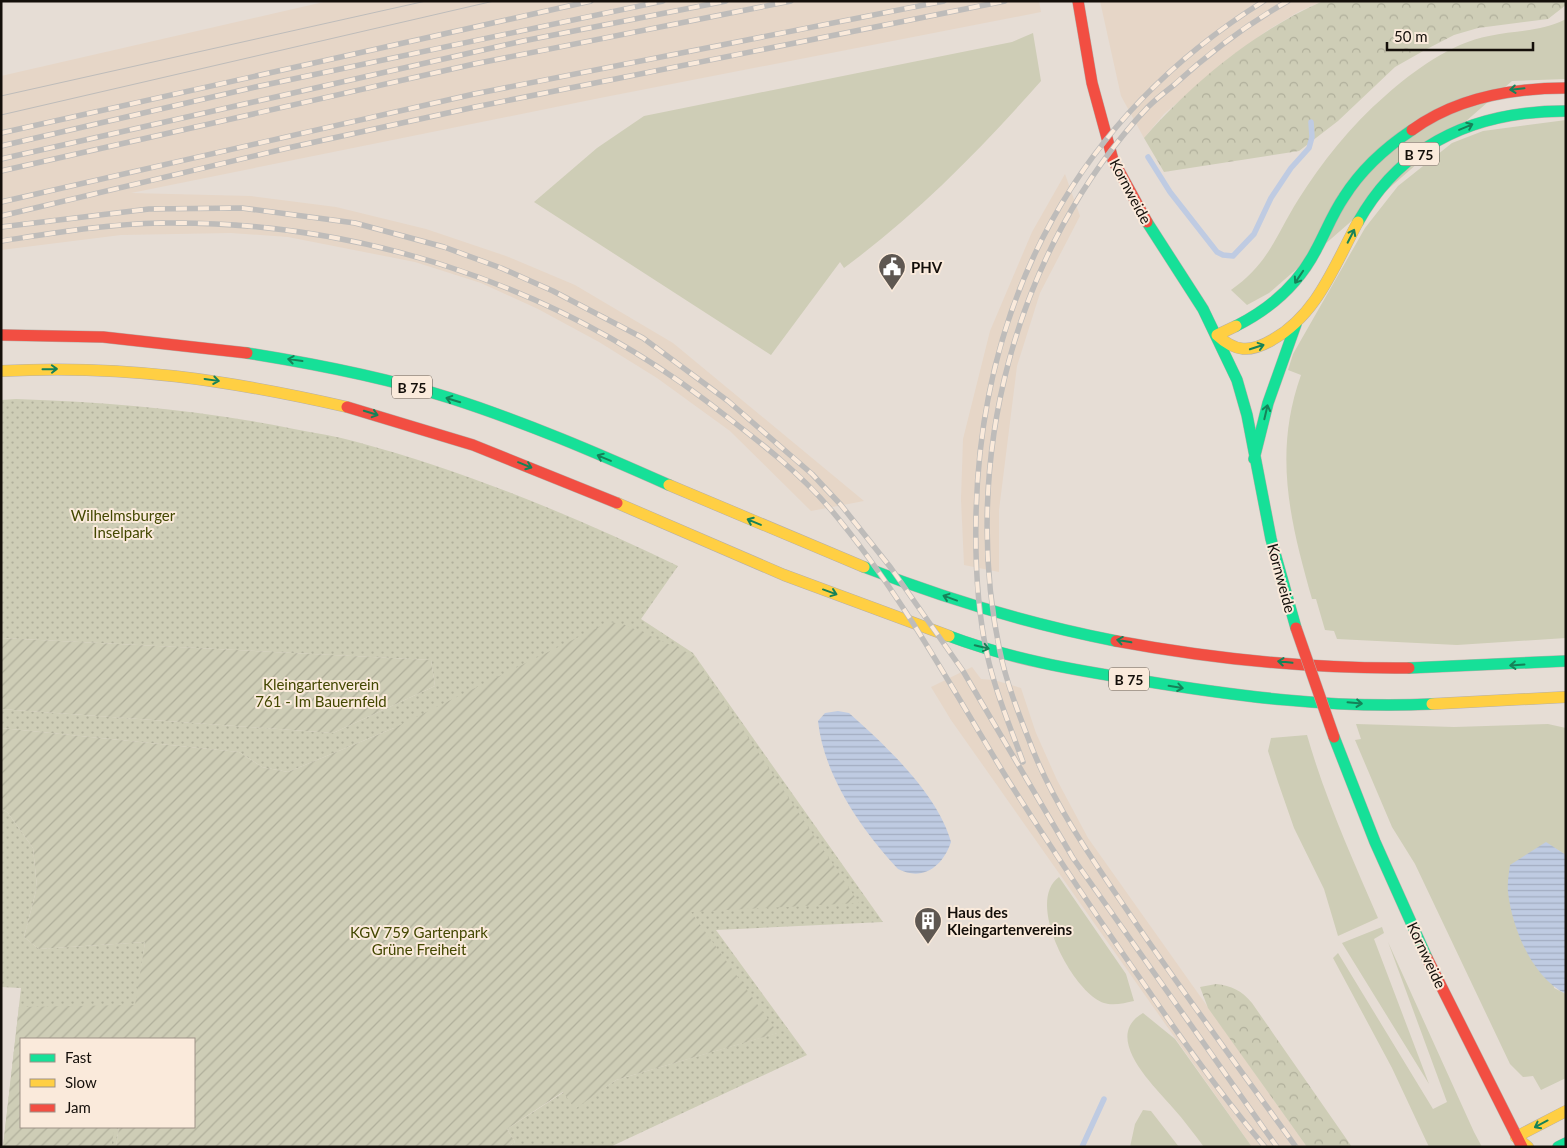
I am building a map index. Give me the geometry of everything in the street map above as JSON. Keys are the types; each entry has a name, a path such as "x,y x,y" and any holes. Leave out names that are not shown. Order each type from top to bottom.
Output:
{"main road":[{"name":"Kornweide","path":"1078,1 1094,92 1114,160 1134,202 1185,280 1216,335 1243,401 1271,539 1296,628 1367,825 1435,974 1519,1142"},
{"name":"B 75","path":"1566,88 1535,87 1491,93 1438,114 1406,134 1370,164 1349,189 1316,250 1288,292 1256,318 1216,335 1228,347 1244,351 1272,341 1296,324 1311,308 1330,280 1366,210 1402,167 1450,134 1486,120 1511,113 1566,111"},
{"name":"B 75","path":"1254,459 1268,404 1296,324"},
{"name":"B 75","path":"1,335 30,334 123,339 195,346 306,362 404,385 486,410 564,440 878,573 965,604 1065,629 1205,654 1330,667 1488,667 1566,661"},
{"name":"B 75","path":"1,371 54,368 150,372 259,387 361,410 473,445 632,509 784,575 967,644 1064,668 1222,694 1386,706 1566,697"},
{"path":"1488,701 1537,710"},
{"path":"1528,1147 1519,1142 1566,1111"},
{"path":"1558,1147 1566,1143"}],"shaded area":[{"path":"328,1 1039,1 1041,12 600,98 131,193 251,196 336,207 426,229 506,256 575,285 673,343 864,501 811,511 730,431 657,378 599,342 538,309 481,283 415,262 288,237 231,233 121,235 1,250 1,76"},
{"path":"1100,1 1323,1 1300,11 1268,30 1220,66 1164,114 1144,138 1121,96"},
{"path":"1065,174 1080,216 1040,293 1017,366 999,510 999,572 964,565 961,499 963,439 990,331 1032,232"},
{"path":"972,667 981,679 994,680 1021,688 1036,733 1057,780 1088,838 1307,1147 1252,1147 951,720 931,687"}],"green space":[{"path":"1323,1 1566,1 1566,5 1548,19 1478,28 1454,35 1425,50 1395,67 1338,121 1299,151 1164,172 1144,138 1163,117 1204,78 1249,43 1273,27"},
{"path":"1566,19 1566,79 1512,81 1269,293 1247,305 1231,290 1244,280 1263,259 1307,186 1327,158 1360,119 1396,87 1433,59 1461,45 1489,36 1548,26"},
{"path":"1033,33 1041,81 972,156 923,203 844,268 840,262 771,355 534,202 597,148 644,116 1012,42"},
{"path":"1566,120 1566,638 1457,645 1337,639 1334,631 1325,630 1316,599 1312,599 1291,515 1286,460 1288,432 1301,375 1288,370 1293,354 1365,228 1398,186 1452,143 1483,131"},
{"name":"Wilhelmsburger Inselpark","path":"1,400 86,402 190,412 259,422 349,440 480,481 600,530 678,566 641,619 693,653 883,922 716,930 807,1055 610,1147 508,1147 515,1142 507,1129 564,1092 575,1108 616,1080 777,1033 690,912 394,728 288,772 262,767 239,752 1,728 1,709 333,733 435,686 431,660 1,638"},
{"name":"KGV 759 Gartenpark Grüne Freiheit","path":"609,622 623,624 693,655 859,903 691,912 778,1033 616,1080 575,1109 563,1092 507,1129 515,1142 508,1147 116,1147 119,1128 195,1128 195,1038 20,1038 20,1128 115,1128 111,1147 3,1147 19,1007 135,1005 145,942 39,949 24,937 37,887 33,848 8,813 1,808 1,728 239,752 262,767 288,772 394,728"},
{"name":"Kleingartenverein 761 - Im Bauernfeld","path":"1,638 431,660 435,686 333,733 1,709"},
{"path":"1356,724 1454,727 1548,724 1566,728 1566,855 1546,843 1554,988 1566,994 1566,1078 1541,1090 1533,1076 1523,1077 1510,1064 1415,864 1392,827 1355,740 1361,739"},
{"path":"1307,735 1331,805 1378,918 1338,936 1324,889 1294,828 1268,751 1271,738"},
{"path":"1,808 8,813 33,848 37,887 24,937 39,949 145,942 131,1038 20,1038 20,1128 119,1128 116,1147 3,1147 21,988 1,987"},
{"path":"1059,877 1126,974 1134,1001 1115,1004 1104,1003 1092,996 1079,983 1067,966 1057,946 1050,925 1047,906 1050,889"},
{"path":"1382,927 1384,933 1374,939 1429,1084 1342,943"},
{"path":"1388,942 1482,1147 1429,1147 1392,1068 1333,958 1338,953 1433,1109 1447,1102"},
{"path":"1216,984 1236,989 1252,1003 1352,1147 1307,1147 1208,1008 1200,987"},
{"path":"1143,1013 1175,1039 1252,1147 1204,1147 1155,1088 1135,1062 1129,1048 1127,1035 1131,1023"},
{"path":"1143,1110 1151,1111 1179,1147 1130,1147 1135,1124"}],"water":[{"path":"838,711 849,713 894,755 935,806 951,842 943,858 931,869 916,874 898,869 871,837 846,801 828,762 818,721 825,713"},
{"path":"1546,842 1566,855 1566,994 1543,976 1526,950 1514,921 1508,892 1510,865"}],"waterway":[{"path":"1148,157 1170,192 1217,252 1233,256 1254,234 1271,198 1291,168 1309,148 1312,137 1311,122"},
{"path":"1082,1147 1104,1099"}],"tram line":[{"path":"1,96 426,1"},
{"path":"1,115 494,1"}],"railway":[{"path":"1,133 591,1"},
{"path":"1,146 260,86 663,1"},
{"path":"1,159 523,41 726,1"},
{"path":"1,171 474,64 791,1"},
{"path":"1,202 474,94 944,1"},
{"path":"1,216 292,147 475,107 1005,1"},
{"path":"1023,762 990,668 977,585 976,515 982,435 997,359 1020,288 1052,220 1092,157 1141,100 1198,47 1264,1"},
{"path":"1288,1 1228,40 1157,98 1102,163 1063,225 1032,292 1009,362 994,434 987,507 989,580 1000,652 1014,701 1032,748 1053,794 1106,880 1174,979 1296,1147"},
{"path":"1,227 149,209 242,208 355,223 444,247 501,268 553,291 643,338 728,401 812,474 841,505 891,568 963,671 1073,858 1277,1147"},
{"path":"1,241 101,227 161,223 234,225 306,233 378,247 448,266 516,292 582,323 645,359 705,400 772,452 803,480 832,511 857,542 903,608 1008,780 1092,908 1202,1067 1265,1147"}],"traffic: fast":[{"path":"1358,222 1376,194 1397,171 1420,152 1446,136 1473,125 1503,117 1534,112 1566,111"},
{"path":"1236,326 1273,303 1293,284 1310,261 1336,209 1351,187 1383,152 1412,130"},
{"path":"1147,222 1203,309 1237,380 1247,415 1271,539 1296,628"},
{"path":"1254,459 1268,403 1296,324"},
{"path":"247,353 350,372 450,398 561,438 669,485"},
{"path":"864,567 988,610 1051,627 1116,641"},
{"path":"949,636 995,651 1042,663 1211,691 1321,703 1358,705 1432,704"},
{"path":"1409,668 1566,661"},
{"path":"1334,737 1375,842 1427,958"},
{"path":"1558,1147 1566,1143"}],"traffic: slow":[{"path":"1236,326 1217,335 1230,345 1243,349 1257,347 1288,330 1313,303 1323,288 1358,222"},
{"path":"1,371 90,370 175,376 260,389 347,407"},
{"path":"669,485 864,567"},
{"path":"617,503 784,575 949,636"},
{"path":"1432,704 1566,697"},
{"path":"1528,1147 1516,1137 1566,1111"}],"traffic: jam":[{"path":"1078,1 1092,83 1113,160 1147,222"},
{"path":"1412,130 1429,119 1466,102 1525,90 1566,88"},
{"path":"1,335 103,337 247,353"},
{"path":"347,407 473,445 617,503"},
{"path":"1296,628 1334,737"},
{"path":"1116,641 1262,662 1335,667 1409,668"},
{"path":"1427,958 1522,1147"}],"place":[{"name":"PHV","path":"892,291"},
{"name":"Haus des Kleingartenvereins","path":"928,945"}]}
